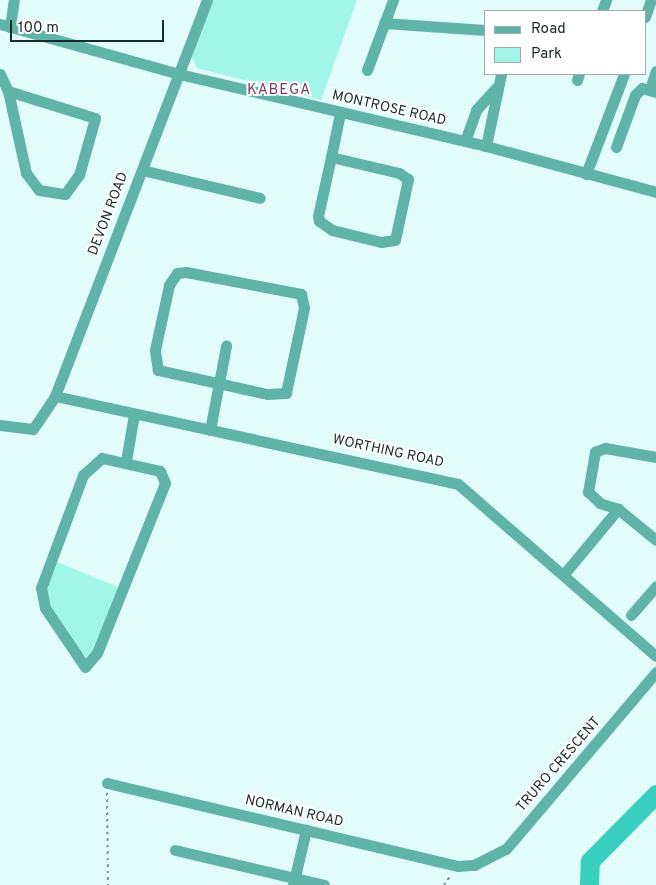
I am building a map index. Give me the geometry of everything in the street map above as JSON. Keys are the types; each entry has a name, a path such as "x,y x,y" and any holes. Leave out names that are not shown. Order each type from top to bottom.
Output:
{"street":[{"path":"5,26 14,0"},
{"name":"DEVON ROAD","path":"0,425 26,431 43,419 55,396 207,0"},
{"path":"367,70 393,0"},
{"path":"646,14 651,0"},
{"path":"384,23 483,30"},
{"name":"MONTROSE ROAD","path":"5,26 179,74 486,146 656,192"},
{"path":"616,147 635,95 642,88 653,90 656,72"},
{"path":"0,74 8,91 29,178 40,190 65,194 79,174 96,126 95,118 8,91"},
{"path":"486,146 496,88 501,75"},
{"path":"586,174 624,75"},
{"path":"465,141 476,110 496,88"},
{"path":"331,157 399,173 408,180 395,240 381,242 332,230 319,221 331,157 340,113"},
{"path":"142,170 260,198"},
{"path":"186,272 301,294 304,308 286,393 268,394 218,384 165,374 155,365 174,276 186,272"},
{"path":"210,430 226,346"},
{"name":"WORTHING ROAD","path":"55,396 442,478 469,492 656,656"},
{"path":"126,461 134,414"},
{"path":"656,457 605,448 595,452 588,492 600,503 618,509 656,540"},
{"path":"102,458 126,461 160,471 165,483 97,653 85,667 45,608 41,588 86,470 102,458"},
{"path":"564,574 618,509"},
{"path":"631,615 656,586"},
{"name":"TRURO CRESCENT","path":"474,865 506,849 656,672"},
{"name":"NORMAN ROAD","path":"107,783 458,866 474,865"},
{"path":"294,882 306,830"},
{"path":"175,850 294,882 324,885"}],"path":[{"path":"107,783 108,885"}],"green space":[{"path":"212,0 357,0 321,100 197,68 191,56"},
{"path":"55,561 120,588 90,656 79,655 44,591"}],"waterway":[{"path":"589,885 590,861 656,794"}],"district":[{"name":"KABEGA","path":"279,91"}]}
